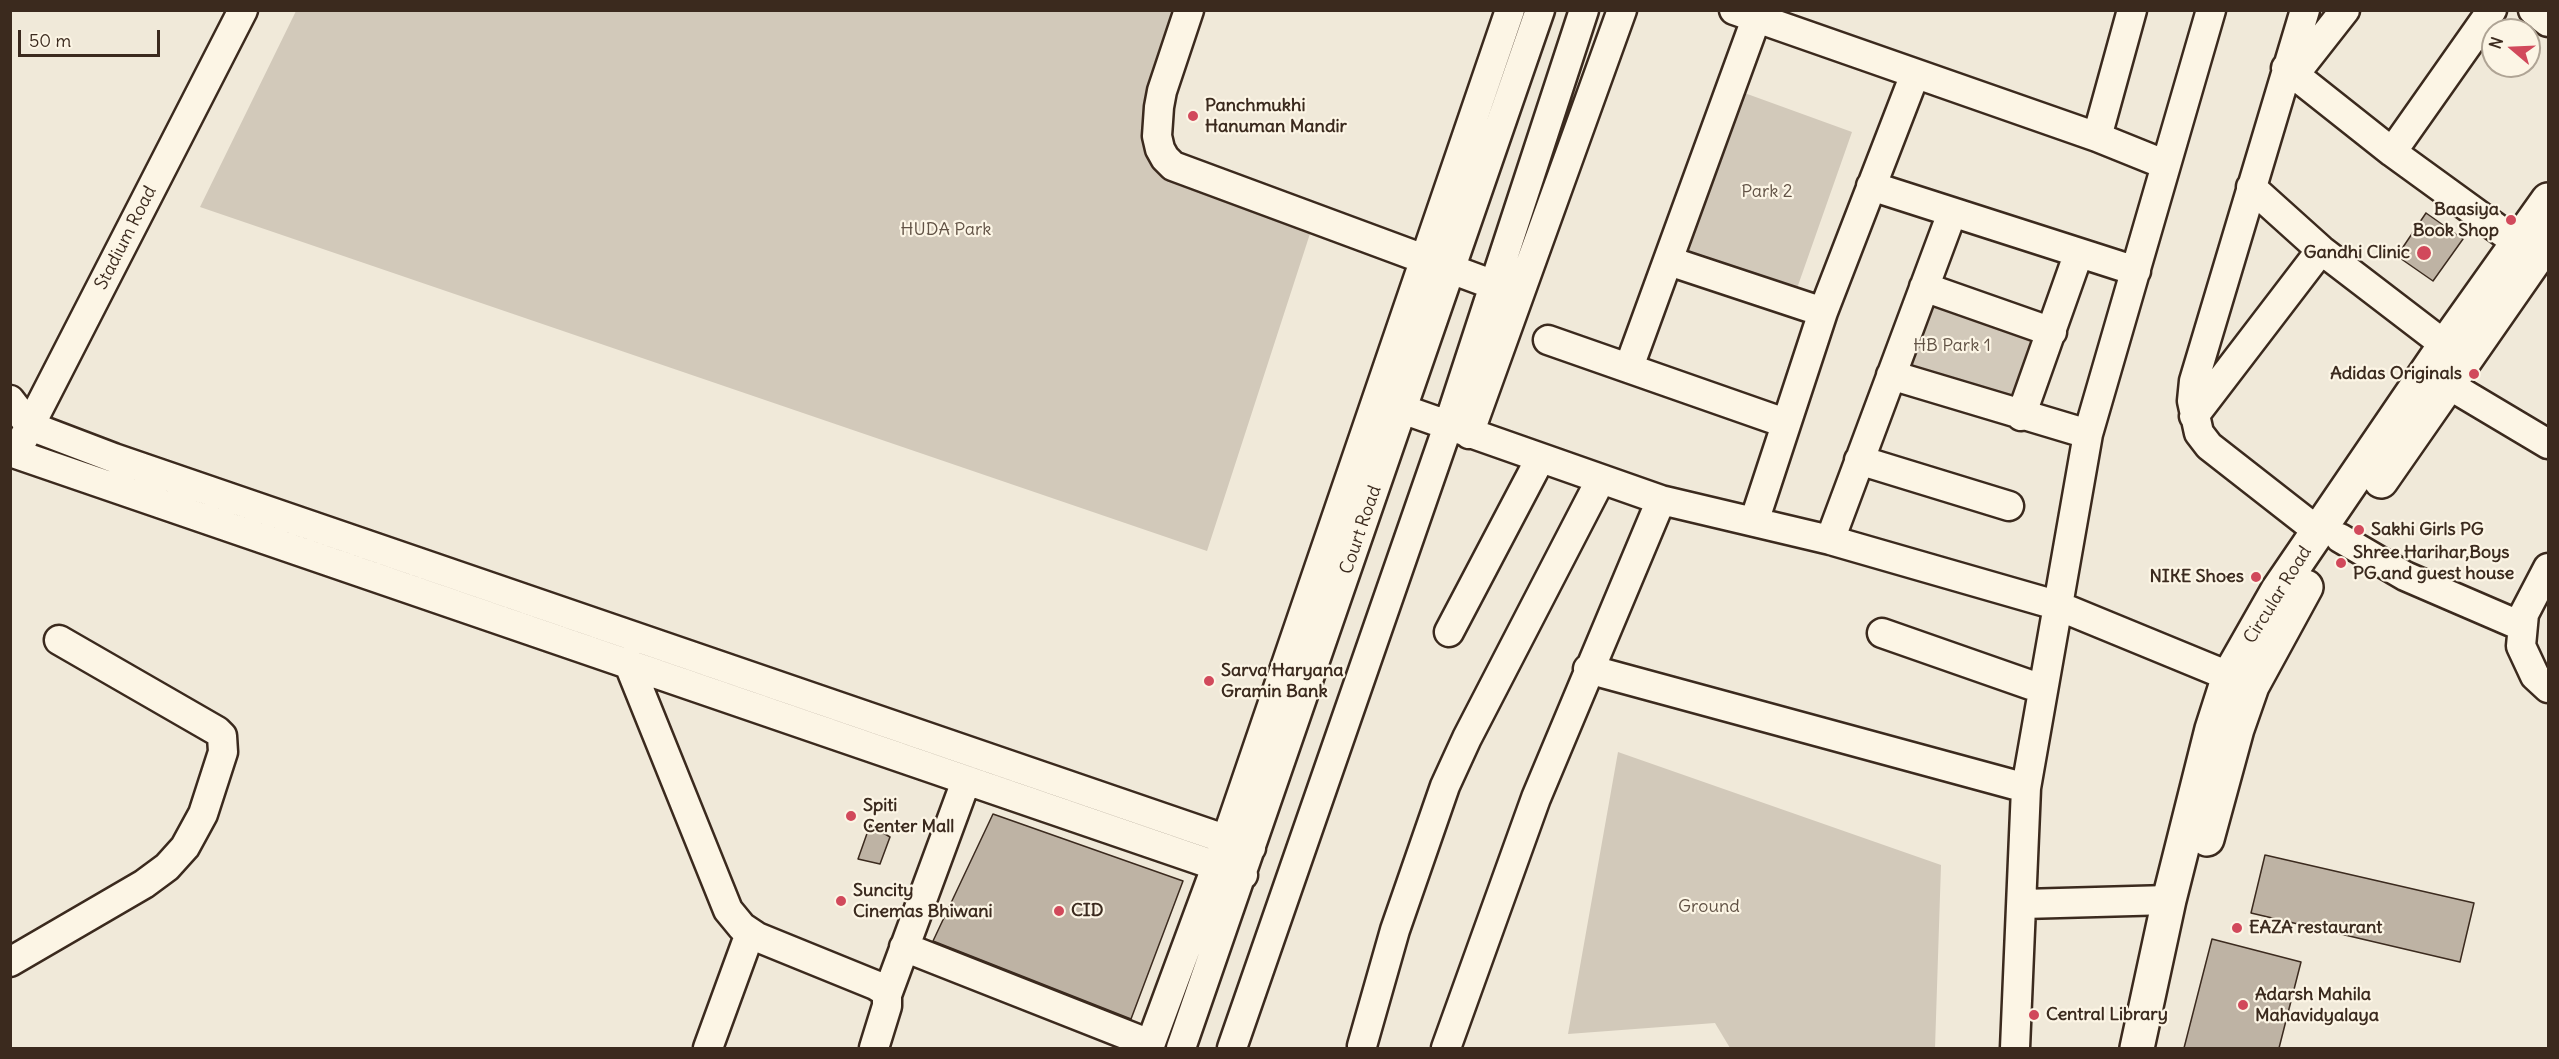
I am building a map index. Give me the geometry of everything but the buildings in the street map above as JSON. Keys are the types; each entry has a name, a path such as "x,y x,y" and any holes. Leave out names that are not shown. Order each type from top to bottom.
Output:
{"main road":[{"name":"Circular Road","path":"2329,535 2445,345 2548,200"},
{"path":"2137,1048 2169,900 2212,729 2241,681 2301,594 2329,535 2449,385 2548,242"},
{"path":"2160,1048 2201,864 2238,729 2241,681"}],"street":[{"name":"Stadium Road","path":"13,460 243,10"},
{"path":"1189,10 1159,107 1157,136 1165,158 1182,171 1494,285"},
{"path":"10,400 30,426 147,470 1239,844 1424,261 1510,10"},
{"name":"Court Road","path":"1181,1048 1239,844 1402,409 1540,10"},
{"path":"1459,430 1494,285 1584,10"},
{"path":"1233,1048 1459,430 1622,10"},
{"path":"2097,137 2132,10"},
{"path":"2015,1048 2023,904 2026,788 2056,605 2088,434 2136,272 2164,164 2211,10"},
{"path":"2305,10 2290,72 2251,187 2194,381 2194,416 2199,433 2209,446 2329,535 2405,576 2521,626"},
{"path":"2290,72 2345,10"},
{"path":"2392,152 2492,10"},
{"path":"2533,10 2548,22"},
{"path":"1629,367 1670,261 1745,15 2097,137 2164,164"},
{"path":"2290,72 2392,152 2516,242"},
{"path":"1754,522 1823,312 1915,74"},
{"path":"1871,186 2136,272"},
{"path":"2251,187 2321,250 2445,345"},
{"path":"1830,540 1952,213"},
{"path":"2194,416 2321,250"},
{"path":"2021,416 2079,255"},
{"path":"1670,261 1823,312"},
{"path":"1924,287 2052,332"},
{"path":"1548,340 1785,423"},
{"path":"1891,375 2021,416 2088,434"},
{"path":"2449,385 2548,444"},
{"path":"1402,409 1600,481 1661,500 1830,540 2056,605 2241,681"},
{"path":"1449,632 1540,459"},
{"path":"13,460 628,662 1230,871 1150,1046 904,947"},
{"path":"1859,460 2009,506"},
{"path":"1362,1046 1395,930 1445,786 1467,738 1600,481"},
{"path":"1446,1048 1536,798 1588,669 1661,500"},
{"path":"2548,568 2531,599 2521,626 2521,646 2528,664 2548,688"},
{"path":"1882,633 2042,689"},
{"path":"12,959 144,884 167,867 194,833 207,805 223,752 222,736 211,727 59,640"},
{"path":"628,662 728,909 750,933 875,985 887,994"},
{"path":"1588,669 2026,788"},
{"path":"874,1048 887,1006 887,994 966,781"},
{"path":"2023,904 2169,900"},
{"path":"708,1048 750,933"}],"green space":[{"name":"HUDA Park","path":"1199,10 1150,149 1318,209 1207,551 200,207 296,11"},
{"name":"Park 2","path":"1739,91 1852,132 1795,294 1681,257"},
{"name":"HB Park 1","path":"1926,291 2047,334 2019,411 1895,373"},
{"name":"Ground","path":"1618,752 1941,865 1935,1048 1730,1048 1715,1023 1568,1034"}],"place":[{"name":"Panchmukhi Hanuman Mandir","path":"1193,116"},
{"name":"Baasiya Book Shop","path":"2511,220"},
{"name":"Gandhi Clinic","path":"2424,253"},
{"name":"Adidas Originals","path":"2474,374"},
{"name":"Sakhi Girls PG","path":"2359,530"},
{"name":"Shree Harihar,Boys PG and guest house","path":"2341,563"},
{"name":"NIKE Shoes","path":"2256,577"},
{"name":"Sarva Haryana Gramin Bank","path":"1209,681"},
{"name":"Spiti Center Mall","path":"851,816"},
{"name":"Suncity Cinemas Bhiwani","path":"841,901"},
{"name":"CID","path":"1059,911"},
{"name":"EAZA restaurant","path":"2237,928"},
{"name":"Adarsh Mahila Mahavidyalaya","path":"2243,1005"},
{"name":"Central Library","path":"2034,1015"}]}
